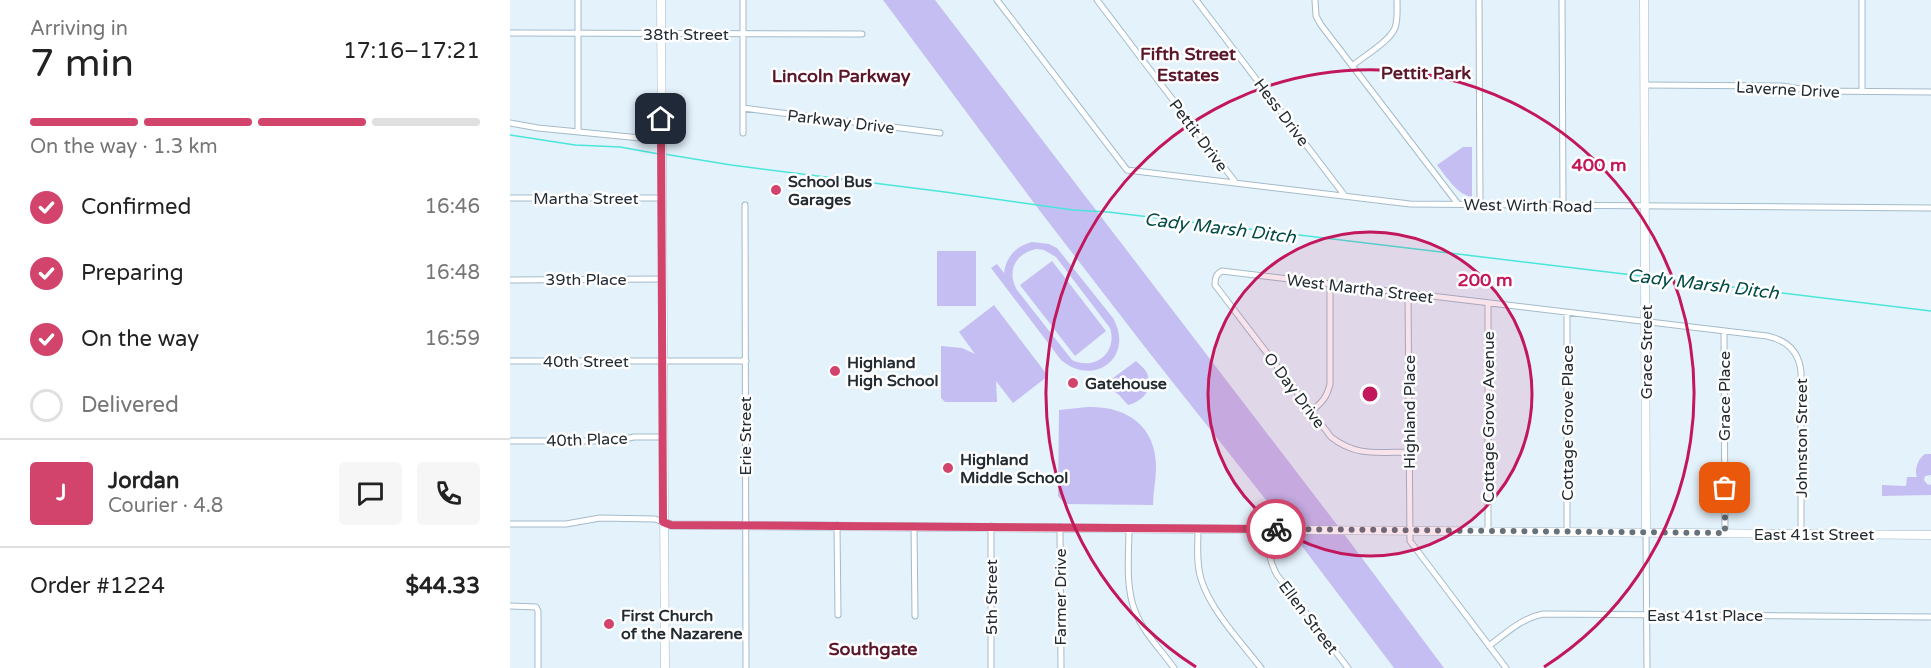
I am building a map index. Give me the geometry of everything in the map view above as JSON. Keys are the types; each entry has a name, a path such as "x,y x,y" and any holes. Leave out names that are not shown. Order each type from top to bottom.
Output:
{"street":[{"path":"578,0 578,132"},
{"path":"661,0 665,668"},
{"path":"743,0 744,133"},
{"name":"West Wirth Road","path":"997,0 1127,170 1410,204 1931,208"},
{"name":"Pettit Drive","path":"1097,0 1236,183"},
{"name":"Hess Drive","path":"1196,0 1345,196"},
{"path":"1315,0 1316,16 1321,25 1458,204"},
{"path":"1352,66 1389,38 1395,29 1397,20 1397,0"},
{"path":"1479,0 1480,204"},
{"path":"1562,0 1563,206"},
{"name":"Grace Street","path":"1644,0 1647,668"},
{"path":"1862,0 1862,92"},
{"name":"38th Street","path":"510,33 861,34"},
{"name":"Laverne Drive","path":"1645,85 1782,86 1813,91 1931,92"},
{"name":"Parkway Drive","path":"743,108 940,133"},
{"path":"510,123 661,144"},
{"name":"Martha Street","path":"510,198 662,198"},
{"name":"Erie Street","path":"745,205 746,668"},
{"name":"West Martha Street","path":"1216,276 1222,271 1724,331 1774,338 1790,346"},
{"name":"O Day Drive","path":"1216,276 1215,285 1331,437 1352,450 1409,452"},
{"name":"39th Place","path":"510,280 662,279"},
{"path":"1311,411 1322,402 1330,384 1330,284"},
{"name":"Highland Place","path":"1408,294 1409,531"},
{"name":"Cottage Grove Avenue","path":"1488,303 1488,531"},
{"name":"Cottage Grove Place","path":"1567,313 1567,532"},
{"name":"Grace Place","path":"1724,331 1725,533"},
{"name":"Johnston Street","path":"1790,346 1798,359 1801,372 1801,534"},
{"name":"40th Street","path":"510,362 746,361"},
{"name":"40th Place","path":"510,441 613,441 634,437 663,437"},
{"name":"East 41st Street","path":"510,525 566,524 600,518 655,519 671,525 1931,535"},
{"path":"837,525 838,615"},
{"path":"914,526 915,616"},
{"name":"5th Street","path":"991,526 992,668"},
{"name":"Farmer Drive","path":"1060,527 1061,668"},
{"path":"1129,528 1129,583 1134,610 1149,635 1174,668"},
{"path":"1198,528 1198,562 1206,592 1261,668"},
{"name":"Ellen Street","path":"1268,529 1268,552 1276,575 1348,668"},
{"path":"1409,531 1410,541 1506,668"},
{"path":"510,606 536,607 538,611 538,668"},
{"name":"East 41st Place","path":"1489,646 1522,621 1543,614 1931,617"}],"shaded area":[{"path":"883,0 935,0 1444,668 1394,668 1289,529 1043,215"},
{"path":"1463,147 1472,147 1472,197 1457,189 1437,165"},
{"path":"1032,242 1049,244 1057,248 1113,318 1118,332 1119,345 1115,356 1108,364 1086,371 1074,368 1061,360 991,268 997,264 1004,273 1010,257","holes":["1044,250 1056,257 1110,328 1111,345 1102,358 1088,363 1072,360 1017,290 1013,270 1018,259 1029,251"]},
{"path":"937,251 976,251 976,306 937,306"},
{"path":"1052,261 1106,331 1075,356 1020,285"},
{"path":"994,305 1048,376 1013,403 996,381 997,402 945,402 941,398 941,346 962,348 975,354 959,332"},
{"path":"1136,361 1147,374 1149,386 1145,395 1128,405 1105,384"},
{"path":"1088,407 1115,410 1137,421 1145,430 1155,453 1153,505 1065,504 1058,496 1059,410"},
{"path":"1925,454 1931,454 1931,475 1925,476 1924,480 1931,485 1931,495 1882,496 1882,485 1906,486 1907,477 1917,477 1917,465"}],"waterway":[{"name":"Cady Marsh Ditch","path":"510,135 575,145 620,147 659,154"},
{"name":"Cady Marsh Ditch","path":"664,154 731,165 1073,210 1108,212 1641,276"},
{"name":"Cady Marsh Ditch","path":"1649,277 1931,311"}],"way so far":[{"path":"1276,529 1725,533 1725,488"}],"place":[{"name":"School Bus Garages","path":"776,190"},
{"name":"Highland High School","path":"835,371"},
{"name":"Gatehouse","path":"1073,383"},
{"name":"Highland Middle School","path":"948,468"},
{"name":"First Church of the Nazarene","path":"609,624"}],"district":[{"name":"Fifth Street Estates","path":"1188,64"},
{"name":"Pettit Park","path":"1426,73"},
{"name":"Lincoln Parkway","path":"841,76"},
{"name":"Southgate","path":"873,649"}],"route":[{"path":"661,119 663,522 671,525 1276,529"}]}
